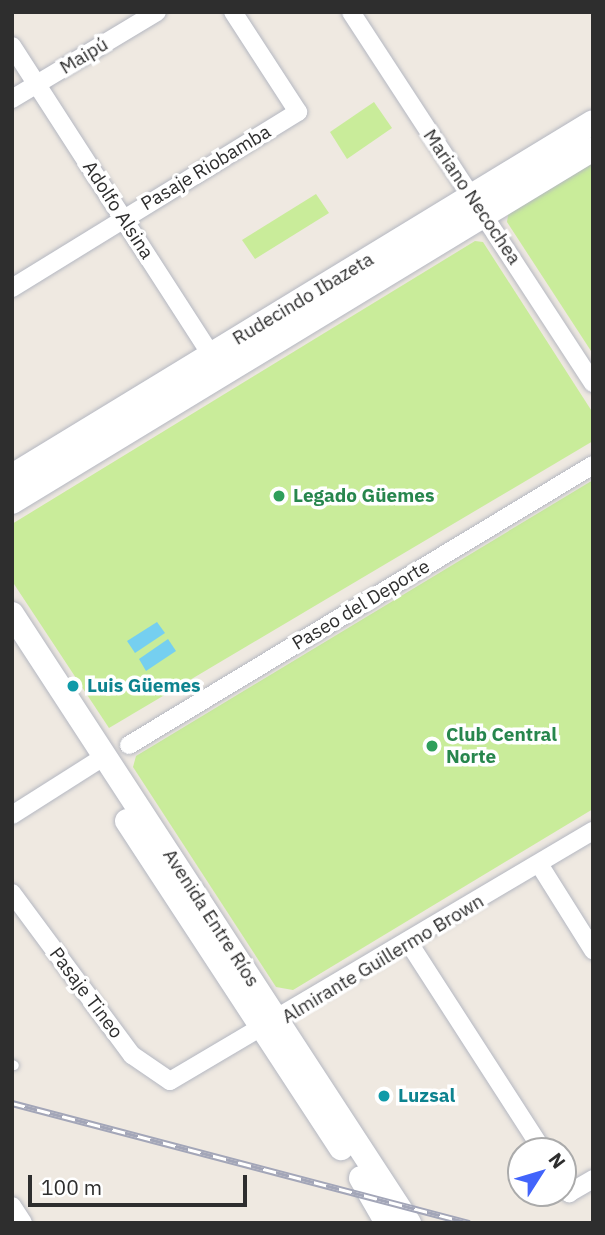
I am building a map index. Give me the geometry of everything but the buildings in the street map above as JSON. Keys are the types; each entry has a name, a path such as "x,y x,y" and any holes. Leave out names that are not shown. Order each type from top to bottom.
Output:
{"main road":[{"name":"Rudecindo Ibazeta","path":"12,502 217,365 478,206 593,122"},
{"name":"Rudecindo Ibazeta","path":"478,206 593,149"},
{"name":"Rudecindo Ibazeta","path":"12,476 217,365"},
{"name":"Avenida Entre Ríos","path":"12,614 271,1026 368,1174 409,1223"},
{"name":"Avenida Entre Ríos","path":"12,644 119,777 271,1026"},
{"name":"Avenida Entre Ríos","path":"368,1174 387,1223"}],"street":[{"name":"Maipú","path":"12,99 157,12"},
{"name":"Pasaje Riobamba","path":"12,288 298,112 233,12"},
{"name":"Mariano Necochea","path":"351,12 593,383"},
{"name":"Adolfo Alsina","path":"12,46 217,365"},
{"name":"Paseo del Deporte","path":"129,745 593,466"},
{"path":"12,815 97,753 129,745"},
{"path":"119,777 129,745"},
{"name":"Almirante Guillermo Brown","path":"170,1081 271,1026 593,831"},
{"path":"539,864 593,950"},
{"name":"Pasaje Tineo","path":"12,893 132,1055 170,1081"},
{"path":"409,943 534,1137"},
{"path":"12,1206 23,1223"}],"green space":[{"path":"374,102 392,128 347,159 330,132"},
{"path":"593,157 593,354 507,222 509,209"},
{"path":"316,194 329,213 255,259 242,240"},
{"name":"Legado Güemes","path":"475,241 483,242 593,413 593,441 109,728 12,581 12,524"},
{"path":"593,480 593,809 293,990 276,987 133,767 136,756"}],"water":[{"path":"157,622 165,633 135,653 127,641"},
{"path":"168,639 176,651 146,671 139,659"}],"railway":[{"path":"12,1103 470,1223"}],"place":[{"name":"Legado Güemes","path":"279,496"},
{"name":"Luis Güemes","path":"73,686"},
{"name":"Club Central Norte","path":"432,746"},
{"name":"Luzsal","path":"384,1096"}]}
